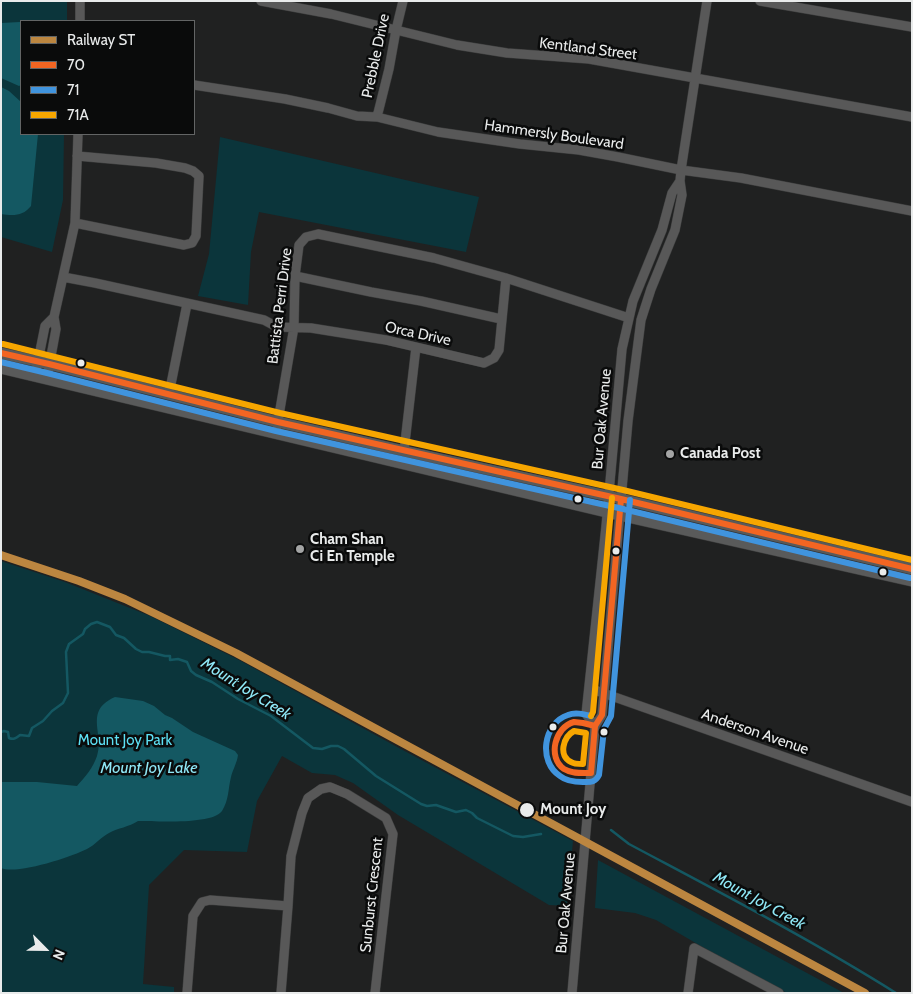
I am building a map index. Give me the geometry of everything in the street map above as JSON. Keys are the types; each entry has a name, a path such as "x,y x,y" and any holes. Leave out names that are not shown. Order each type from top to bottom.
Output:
{"main road":[{"path":"1,353 278,422 621,499 912,569"},
{"path":"1,368 607,513 912,581"}],"street":[{"path":"80,1 80,20"},
{"name":"Kentland Street","path":"261,1 331,14 456,45 507,53 589,59 912,117"},
{"name":"Prebble Drive","path":"377,117 403,1"},
{"name":"Bur Oak Avenue","path":"572,993 595,726 602,715 628,421 640,320 675,230 682,196 681,170 707,1"},
{"path":"760,1 912,27"},
{"name":"Hammersly Boulevard","path":"195,85 285,99 357,116 377,117 438,132 520,144 579,150 681,170 741,178 912,211"},
{"path":"41,377 43,363 56,329 54,317 75,223 78,135"},
{"path":"75,223 184,245 192,243 196,236 199,188 199,176 185,168 156,162 77,156"},
{"name":"Bur Oak Avenue","path":"595,726 586,714 609,497 622,349 633,301 662,230 672,193 680,181"},
{"name":"Battista Perri Drive","path":"275,433 294,327 295,276 299,245 306,237 318,234 434,258 506,278 630,318"},
{"path":"295,276 502,319 506,278"},
{"name":"Orca Drive","path":"63,277 264,320 277,328 311,328 386,340 484,363 494,358 499,350 502,319"},
{"path":"167,394 171,384 187,304"},
{"path":"404,451 416,348"},
{"name":"Anderson Avenue","path":"589,688 912,802"},
{"name":"Sunburst Crescent","path":"281,993 291,856 302,813 308,798 321,789 330,787 347,794 386,818 393,834 375,993"},
{"path":"187,993 193,916 202,902 210,900 288,906"},
{"path":"688,993 694,948 779,993"}],"green space":[{"path":"1,1 67,1 67,20 20,20 20,135 64,135 63,200 52,252 1,237"},
{"path":"220,137 479,197 466,252 259,212 251,252 248,305 198,296 209,254"},
{"name":"Mount Joy Park","path":"1,561 65,582 150,616 239,660 573,841 567,906 549,905 398,815 353,783 335,775 312,773 282,756 257,801 247,852 184,850 149,885 143,984 174,987 174,993 1,993"},
{"path":"598,860 844,993 787,993 656,920 635,913 595,908"}],"water":[{"path":"20,22 19,86 1,78 1,23"},
{"path":"1,87 9,91 20,101 20,135 38,135 31,206 25,212 14,215 1,214"},
{"name":"Mount Joy Lake","path":"115,697 143,701 154,706 193,732 235,751 238,755 226,803 222,811 216,815 196,820 169,822 138,821 109,833 90,847 69,856 31,867 9,870 1,868 1,782 37,782 77,786 86,776 97,756 99,739 97,716 105,703"}],"waterway":[{"name":"Mount Joy Creek","path":"1,732 8,732 9,738 12,739 20,735 29,736 32,728 63,703 68,693 66,652 69,644 83,634 85,629 91,624 97,622 110,627 116,635 124,638 142,652 170,656 170,660 178,659 187,662 191,671 196,675 212,682 238,699 271,716 313,748 322,749 338,746 344,749 376,776 421,804 427,806 436,805 456,812 466,810 477,818 513,836 523,837 541,834"},
{"name":"Mount Joy Creek","path":"611,830 629,844 797,935 896,993"}],"rail line":[{"name":"ST","path":"1,555 79,581 125,599 236,653 865,993"}],"transit line":[{"name":"71A","path":"3,344 280,413 623,490 912,560"},
{"name":"70","path":"1,353 278,422 621,499 912,569"},
{"name":"71","path":"1,362 276,431 619,508 910,578"},
{"name":"71A","path":"591,716 593,712 612,498"},
{"name":"70","path":"595,726 602,715 621,499"},
{"name":"71","path":"591,716 576,713 568,715 560,719 553,726 549,734 546,743 548,762 553,770 565,779 590,782 594,781 599,775 604,729 611,716 630,500"},
{"name":"70","path":"574,722 595,726 591,773 567,771 559,764 556,757 555,750 558,736 567,725 574,722"},
{"name":"71A","path":"574,731 586,733 583,764 572,763 564,755 565,742 574,731"}],"place":[{"name":"Canada Post","path":"670,454"},
{"name":"Cham Shan Ci En Temple","path":"300,549"},
{"name":"Mount Joy","path":"527,810"}]}
